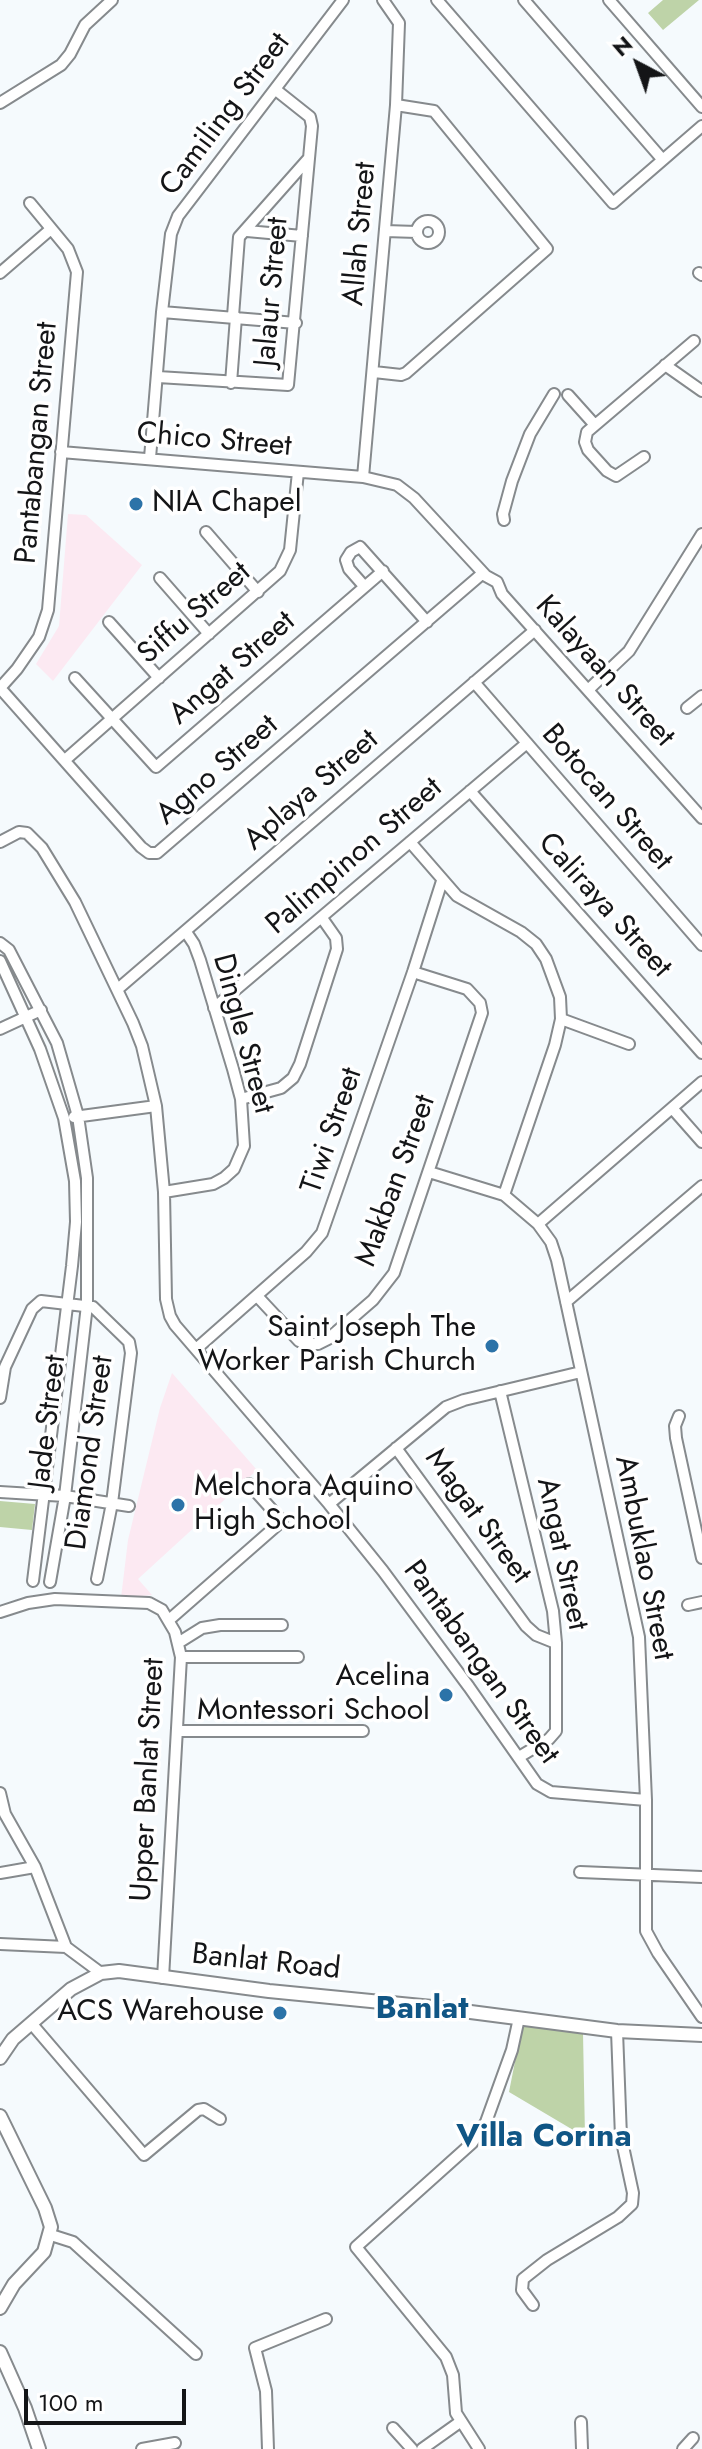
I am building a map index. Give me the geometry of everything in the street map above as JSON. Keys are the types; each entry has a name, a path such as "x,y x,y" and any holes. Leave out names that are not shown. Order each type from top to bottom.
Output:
{"street":[{"path":"0,103 61,65 85,25 112,0"},
{"name":"Camiling Street","path":"150,458 171,234 178,216 343,0"},
{"name":"Allah Street","path":"363,477 396,105 399,23 383,0"},
{"path":"437,0 613,203 702,126"},
{"path":"524,0 662,159"},
{"path":"609,0 702,107"},
{"name":"Jalaur Street","path":"158,377 288,385 312,126 310,117 276,90"},
{"path":"374,372 406,373 547,249 434,111 396,105"},
{"path":"231,383 239,237 309,158"},
{"name":"Pantabangan Street","path":"0,688 28,654 48,610 77,272 73,257 30,203"},
{"path":"0,273 51,229"},
{"path":"247,231 302,236"},
{"path":"385,231 417,232"},
{"path":"162,312 296,323"},
{"path":"644,457 616,476 607,471 588,450 585,442 587,432 694,341"},
{"path":"665,365 702,391"},
{"path":"504,520 512,481 530,434 554,394"},
{"path":"568,395 594,424"},
{"name":"Chico Street","path":"61,452 363,477"},
{"name":"Siffu Street","path":"65,760 280,571 288,556 298,472"},
{"name":"Kalayaan Street","path":"363,477 386,481 406,491 485,574 497,582 502,594 702,818"},
{"path":"206,532 258,592"},
{"path":"589,689 629,651 702,534"},
{"path":"364,586 346,564 351,552 360,547 427,622"},
{"name":"Angat Street","path":"75,678 156,767 383,571"},
{"name":"Agno Street","path":"0,688 141,847 149,853 157,853 485,574"},
{"path":"160,578 209,634"},
{"path":"109,622 159,678"},
{"name":"Aplaya Street","path":"119,988 535,630"},
{"name":"Botocan Street","path":"474,682 702,945"},
{"path":"687,708 702,696"},
{"name":"Palimpinon Street","path":"214,1008 527,743"},
{"name":"Caliraya Street","path":"470,791 702,1053"},
{"name":"Pantabangan Street","path":"0,842 19,832 27,833 42,848 71,895 119,988 142,1046 156,1106 164,1192 167,1308 175,1325 383,1571 537,1784 551,1792 646,1800"},
{"path":"410,842 442,881 465,902 521,932 536,944 555,977 561,1019 555,1045 504,1195"},
{"name":"Tiwi Street","path":"196,1349 306,1252 322,1233 442,881"},
{"path":"241,1099 281,1088 293,1078 300,1064 337,949 336,938 322,918"},
{"name":"Dingle Street","path":"164,1192 213,1184 234,1169 244,1146 241,1099 194,944 186,932"},
{"name":"Jade Street","path":"0,943 9,950 57,1043 78,1116 87,1178 87,1305 65,1496 50,1582"},
{"name":"Jade Street","path":"0,961 26,1017 64,1118 75,1181 76,1222 72,1266 33,1581"},
{"name":"Makban Street","path":"257,1296 299,1341 318,1344 373,1300 394,1273 482,1013 480,1003 467,989 413,972"},
{"path":"0,1029 41,1010"},
{"path":"561,1019 629,1044"},
{"path":"538,1224 702,1082"},
{"path":"64,1118 156,1106"},
{"path":"672,1108 702,1142"},
{"name":"Ambuklao Street","path":"429,1172 504,1195 538,1224 551,1242 557,1260 639,1637 646,1800 646,1931 702,2017"},
{"path":"566,1302 702,1186"},
{"path":"72,1266 87,1268"},
{"path":"0,1398 5,1367 32,1309 41,1301 87,1305"},
{"name":"Diamond Street","path":"87,1305 104,1315 126,1337 131,1347 112,1503 97,1579"},
{"path":"329,1504 446,1407 581,1372"},
{"name":"Angat Street","path":"500,1391 553,1611 556,1643 556,1731 549,1739 519,1757"},
{"path":"679,1416 675,1432 697,1517 702,1558"},
{"name":"Magat Street","path":"396,1448 526,1626 536,1635 556,1643"},
{"path":"169,1620 282,1521 249,1484"},
{"path":"0,1492 65,1496 129,1506"},
{"name":"Upper Banlat Street","path":"0,1612 36,1601 62,1599 149,1603 158,1606 169,1620 181,1657 163,1978"},
{"path":"688,1605 702,1602"},
{"path":"178,1643 202,1628 282,1625"},
{"path":"181,1657 298,1657"},
{"path":"178,1731 363,1731"},
{"path":"0,1793 2,1815 35,1867 66,1947 101,1973 71,1989 13,2039 0,2058"},
{"path":"0,1873 35,1867"},
{"path":"580,1872 702,1877"},
{"path":"0,1944 66,1947"},
{"name":"Banlat Road","path":"101,1973 119,1971 617,2031 702,2035"},
{"path":"479,2449 456,2413 453,2375 446,2357 356,2247 472,2143 486,2122 504,2076 519,2018"},
{"path":"31,2023 144,2155 198,2110 204,2109 220,2119"},
{"path":"533,2305 522,2290 523,2279 547,2260 618,2217 632,2204 633,2193 621,2137 617,2031"},
{"path":"0,2116 45,2208 51,2227 44,2252 14,2284 0,2308"},
{"path":"51,2235 73,2242 196,2354"},
{"path":"268,2449 266,2391 255,2348 326,2319"},
{"path":"0,2352 39,2449"},
{"path":"422,2449 460,2422"},
{"path":"581,2422 582,2449"},
{"path":"393,2428 412,2449"},
{"path":"683,2449 693,2438"},
{"path":"142,2449 175,2443"}],"shaded area":[{"path":"68,514 86,515 142,565 53,681 36,664 59,626"},
{"name":"Melchora Aquino High School","path":"172,1373 257,1470 138,1579 152,1595 121,1598 128,1540 160,1408"}],"green space":[{"path":"663,0 699,0 663,30 648,13"},
{"path":"0,1501 35,1504 32,1530 0,1527"},
{"path":"522,2026 583,2033 585,2137 509,2092"}],"place":[{"name":"NIA Chapel","path":"136,504"},
{"name":"Saint Joseph The Worker Parish Church","path":"492,1346"},
{"name":"Melchora Aquino High School","path":"178,1505"},
{"name":"Acelina Montessori School","path":"446,1695"},
{"name":"ACS Warehouse","path":"280,2013"}],"district":[{"name":"Banlat","path":"422,2010"},
{"name":"Villa Corina","path":"544,2138"}]}
